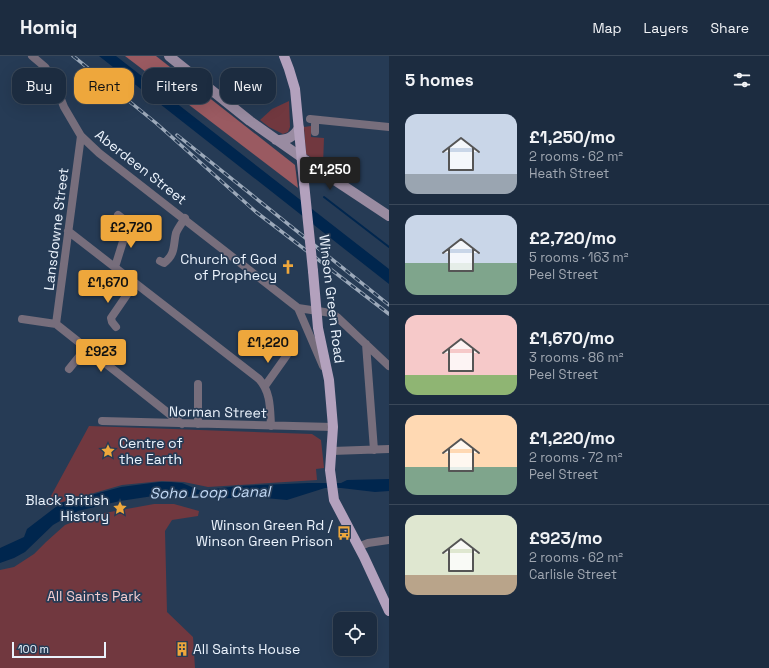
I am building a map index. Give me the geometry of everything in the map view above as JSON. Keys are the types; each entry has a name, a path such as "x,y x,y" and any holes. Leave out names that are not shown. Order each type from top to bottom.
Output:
{"main road":[{"path":"169,56 276,140 389,216"},
{"name":"Winson Green Road","path":"284,56 290,69 295,89 316,311 329,380 333,426 330,470 334,498 358,547"},
{"path":"276,140 290,138 299,128"},
{"path":"358,547 389,611"}],"street":[{"name":"Aberdeen Street","path":"32,56 46,67 54,81 64,107 81,136 99,153 185,218 298,308 331,313 337,317 389,366"},
{"path":"315,132 312,120 389,127"},
{"name":"Lansdowne Street","path":"56,324 81,136"},
{"path":"118,215 141,233"},
{"name":"Aberdeen Street","path":"160,261 164,263 170,256 175,246 176,233 185,218"},
{"path":"115,267 125,235 131,224"},
{"path":"68,231 258,379 265,386 268,394 271,426"},
{"path":"116,327 111,318 135,283"},
{"path":"298,308 329,380"},
{"path":"22,319 56,324 182,424"},
{"path":"366,344 374,450"},
{"path":"69,369 86,348"},
{"path":"265,386 287,355"},
{"path":"198,384 198,424"},
{"name":"Norman Street","path":"102,421 271,426 333,426"},
{"path":"332,451 389,449"},
{"path":"358,547 368,543 389,540"}],"green space":[{"path":"289,101 290,127 288,132 283,134 269,127 260,120 272,109"},
{"path":"311,126 311,137 324,138 323,165 306,154 304,127"},
{"path":"89,426 312,434 321,440 324,468 316,469 317,480 208,487 184,482 162,481 122,485 45,507"},
{"name":"All Saints Park","path":"154,504 174,504 199,511 198,516 172,520 165,531 167,612 193,637 195,668 0,668 0,570 14,567 34,554 65,525 99,514"}],"shaded area":[{"path":"125,56 156,56 171,68 142,68"},
{"path":"212,100 295,165 298,188 188,104 212,104"}],"water":[{"path":"99,56 116,56 131,68 114,68"},
{"path":"134,70 142,76 142,90 134,84"},
{"path":"160,104 178,104 389,269 389,284"},
{"name":"Soho Loop Canal","path":"389,479 389,491 375,492 341,488 325,488 287,500 253,497 214,499 207,495 199,494 188,497 160,495 120,501 78,511 53,525 25,552 0,563 0,548 24,537 27,529 61,503 121,487 171,482 182,483 199,490 207,490 237,486 341,483 347,480"}],"waterway":[{"path":"324,197 389,247"}],"railway":[{"path":"73,56 156,123 256,212 389,314"},
{"path":"177,135 389,305"}],"place":[{"name":"Church of God of Prophecy","path":"288,267"},
{"name":"Centre of the Earth","path":"108,451"},
{"name":"Black British History","path":"120,508"},
{"name":"Winson Green Rd / Winson Green Prison","path":"344,533"},
{"name":"All Saints House","path":"182,649"}]}
